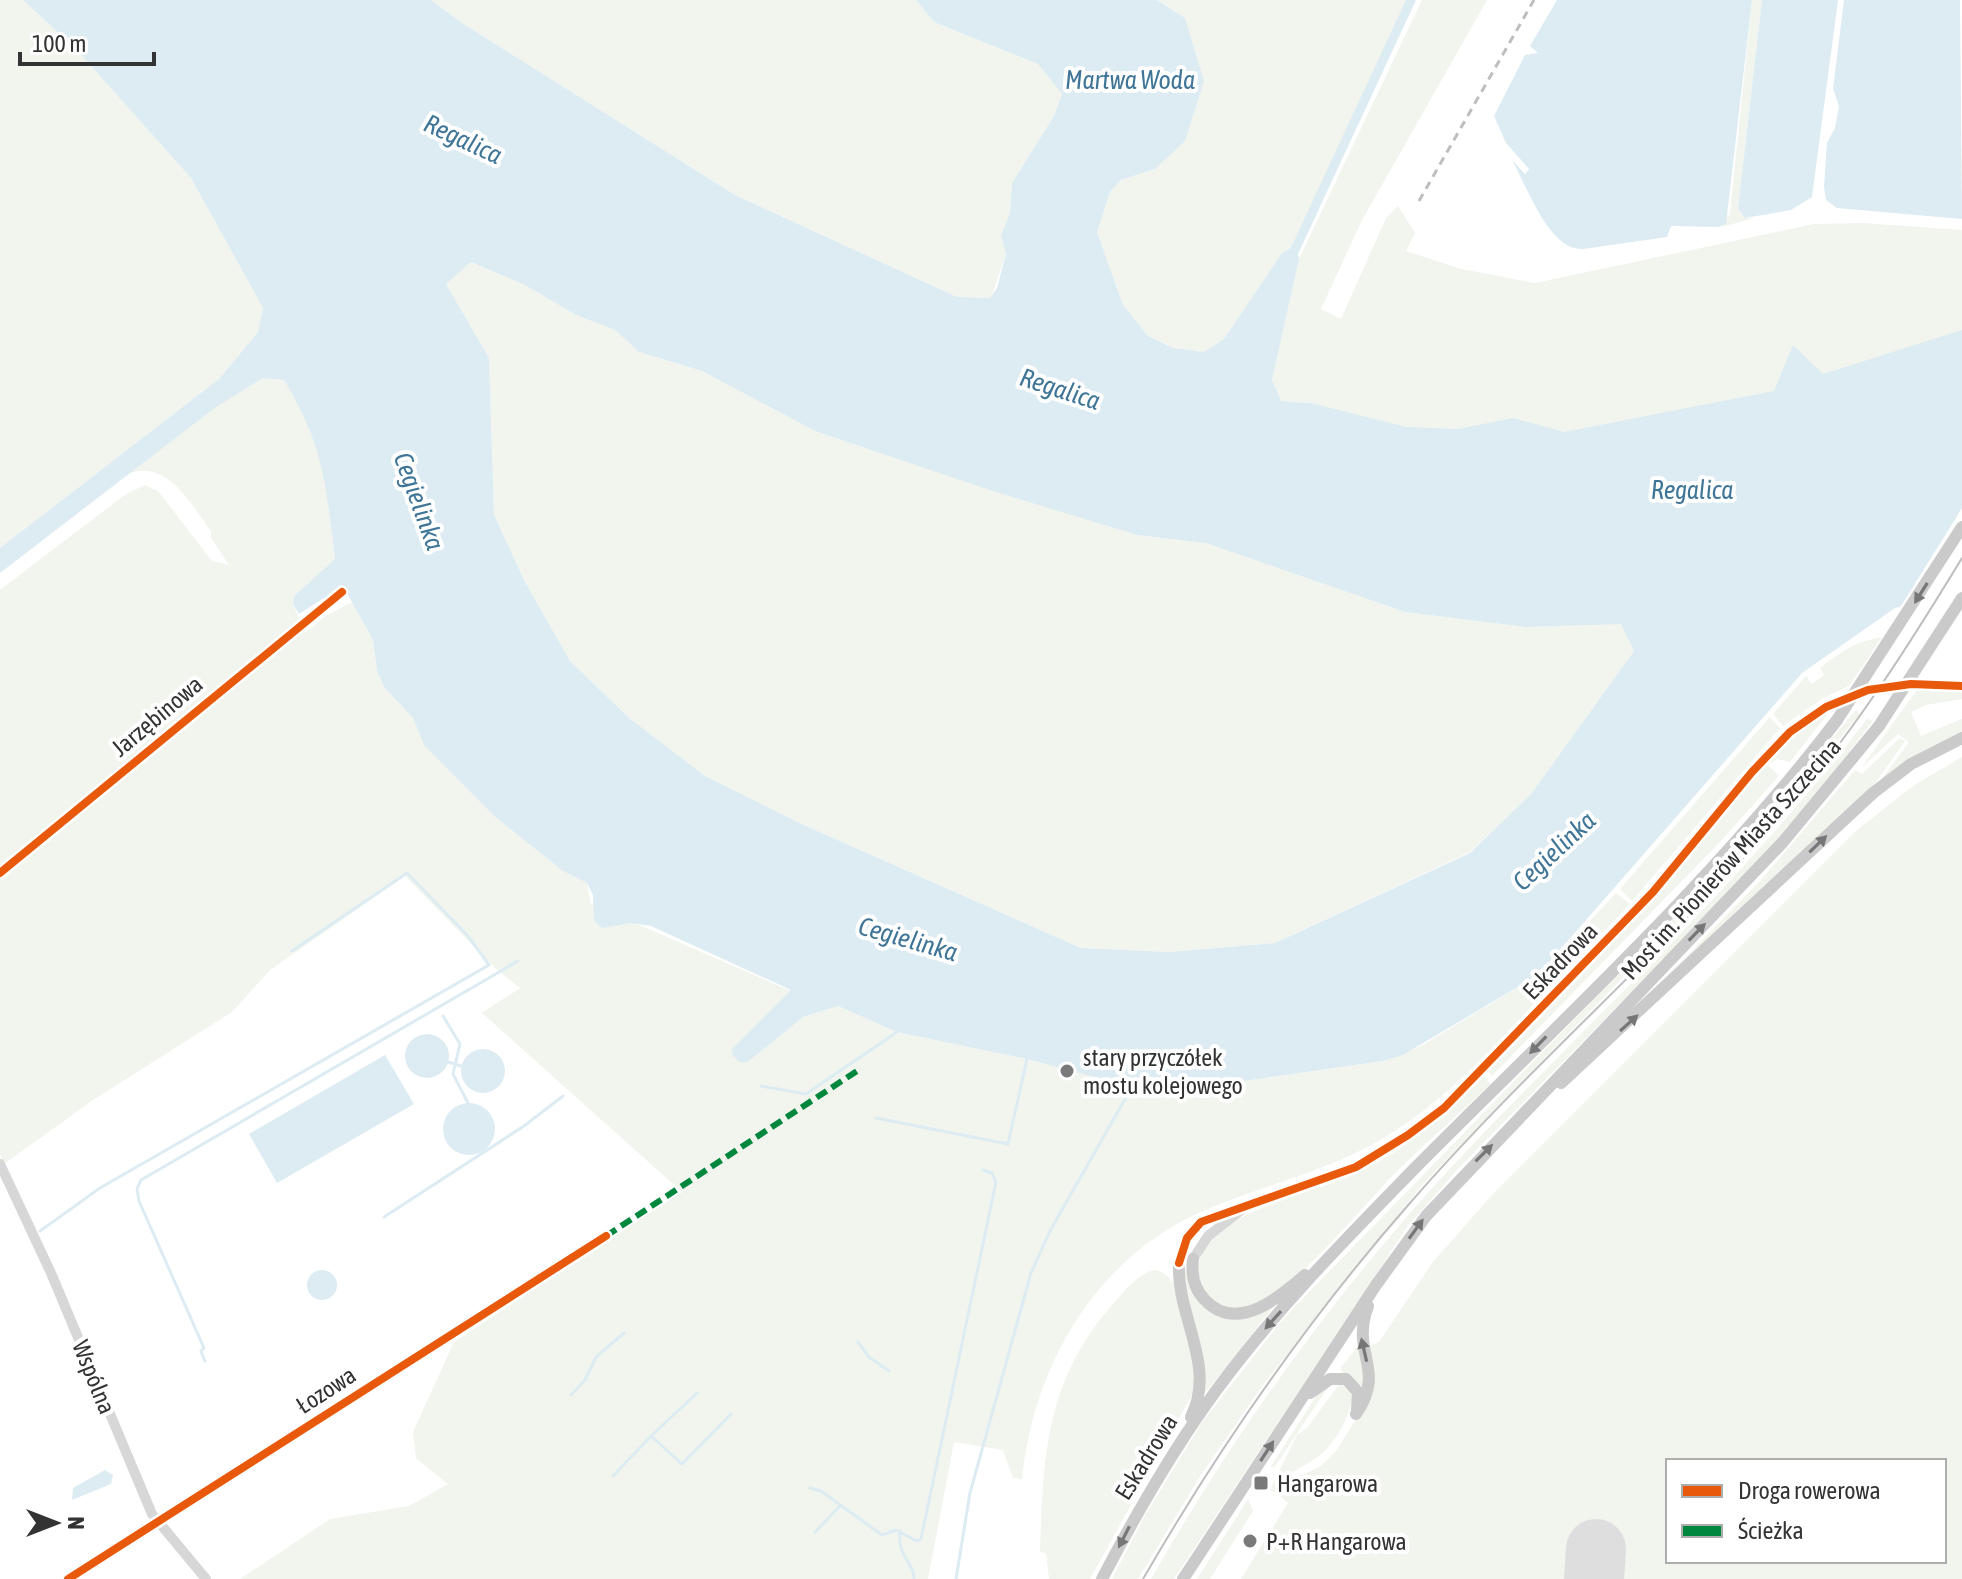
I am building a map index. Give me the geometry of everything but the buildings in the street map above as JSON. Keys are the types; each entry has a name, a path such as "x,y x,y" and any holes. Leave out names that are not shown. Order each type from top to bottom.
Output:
{"main road":[{"name":"Most im. Pionierów Miasta Szczecina","path":"1363,1221 1712,866 1785,787 1837,720 1962,527"},
{"name":"Most im. Pionierów Miasta Szczecina","path":"1507,1129 1783,842 1879,726 1962,598"},
{"path":"1183,1579 1376,1285 1426,1216 1507,1129 1660,994 1873,793 1920,758 1962,738"},
{"path":"1193,1259 1195,1284 1211,1306 1227,1312 1247,1313 1281,1296 1363,1221"},
{"name":"Eskadrowa","path":"1102,1579 1175,1449 1262,1332 1363,1221"},
{"path":"1175,1449 1195,1410 1200,1382 1179,1263"},
{"path":"1298,1403 1324,1381 1335,1377 1346,1379 1355,1387 1358,1398 1356,1414 1366,1400 1370,1381 1360,1330 1376,1285"}],"street":[{"name":"Jarzębinowa","path":"0,873 342,592"},
{"name":"Eskadrowa","path":"1179,1263 1187,1238 1201,1222 1356,1167 1444,1108 1653,892 1767,754 1806,719 1841,700 1875,688 1911,684 1961,686"},
{"name":"Wspólna","path":"0,1164 159,1523 206,1579"},
{"name":"Eskadrowa","path":"1193,1259 1208,1236 1246,1207"},
{"name":"Łozowa","path":"68,1579 606,1236"}],"shaded area":[{"path":"0,0 23,0 76,49 191,178 263,308 258,332 219,379 0,548"},
{"path":"431,0 916,0 934,22 1038,64 1062,94 1054,116 1012,183 1010,212 1001,236 1006,254 991,298 957,297 735,195 462,23"},
{"path":"1157,0 1411,0 1296,245 1282,253 1224,339 1204,352 1173,348 1148,336 1123,305 1097,232 1110,192 1121,180 1155,169 1185,18"},
{"path":"1422,0 1487,0 1361,222 1321,309 1341,319 1386,218 1398,206 1415,233 1406,251 1461,269 1535,283 1814,224 1864,223 1962,230 1962,353 1773,407 1450,446 1311,403 1281,401 1272,380 1299,259"},
{"path":"1752,0 1762,0 1738,208 1745,218 1754,218 1722,227 1730,213"},
{"path":"471,262 525,285 576,315 615,330 639,352 702,371 815,431 1137,535 1206,543 1405,612 1527,627 1621,623 1634,651 1531,794 1470,852 1275,943 1169,952 1081,948 806,826 705,776 628,717 570,661 525,582 494,515 489,358 446,284"},
{"path":"260,371 284,380 309,420 328,492 335,560 294,596 293,604 305,633 324,617 352,602 373,640 377,671 384,687 413,718 424,745 494,816 563,871 587,883 591,904 791,991 733,1049 749,1061 803,1017 838,1006 897,1032 1027,1059 1135,1088 1143,1082 1203,1087 1382,1061 1421,1046 1538,975 1546,991 1450,1088 1385,1137 1321,1168 1210,1208 1170,1228 1135,1253 1104,1283 1078,1317 1057,1354 1029,1436 1022,1479 1013,1478 1003,1450 954,1442 928,1579 240,1579 330,1519 409,1506 448,1484 416,1458 413,1432 454,1342 682,1192 482,1013 520,988 495,968 405,876 270,970 232,1012 93,1100 4,1164 0,1154 0,590 126,494 145,485 158,491 212,561 229,565 211,538 211,531 178,487 156,473 130,473"},
{"path":"1882,637 1849,686 1823,698 1783,726 1773,714 1806,676 1812,684 1824,675 1820,668 1841,653"},
{"path":"1918,688 1962,692 1962,699 1926,705 1911,712 1921,736 1962,719 1962,734 1881,780 1909,742 1898,734 1862,767"},
{"path":"1856,710 1860,714 1753,843 1422,1185 1262,1386 1199,1478 1138,1579 1112,1579 1144,1517 1203,1421 1284,1318 1731,858"},
{"path":"1830,711 1790,762 1777,759 1768,765 1779,776 1720,842 1492,1076 1488,1072 1660,891 1759,771 1804,728"},
{"path":"1770,717 1780,728 1632,901 1620,889"},
{"path":"1867,719 1873,721 1802,813 1748,873 1456,1171 1408,1226 1174,1579 1151,1579 1254,1414 1372,1258 1457,1161 1720,891 1820,778"},
{"path":"1900,738 1905,741 1871,789 1631,1013 1760,881 1855,770 1862,774"},
{"path":"1962,757 1962,1579 1241,1579 1288,1503 1281,1497 1298,1477 1321,1466 1337,1450 1373,1391 1366,1347 1379,1342 1433,1262 1492,1195 1857,830 1913,786"},
{"path":"1616,893 1630,904 1549,988 1542,973"},
{"path":"1484,1076 1490,1084 1401,1167 1314,1260 1278,1292 1262,1302 1237,1308 1221,1305 1208,1296 1199,1279 1199,1264 1204,1249 1215,1235 1252,1212 1359,1172 1394,1153 1426,1130"},
{"path":"1183,1264 1191,1282 1216,1313 1274,1306 1203,1396"},
{"path":"1155,1270 1176,1287 1183,1303 1191,1342 1194,1391 1090,1579 1049,1579 1046,1553 1040,1552 1043,1484 1052,1421 1061,1391 1091,1332 1132,1284"},
{"path":"1359,1345 1366,1389 1342,1373 1341,1367"},
{"path":"1331,1383 1274,1468 1271,1466 1320,1390"},
{"path":"1340,1383 1353,1394 1337,1436 1319,1456 1289,1475 1275,1493 1270,1490 1297,1435 1307,1428"},
{"path":"1248,1499 1253,1511 1210,1579 1197,1579"}],"water":[{"path":"23,0 431,0 462,23 735,195 957,297 990,298 997,288 1006,254 1001,236 1010,212 1012,183 1054,116 1062,94 1038,64 934,22 916,0 1157,0 1185,18 1204,81 1185,141 1155,169 1121,180 1110,192 1097,232 1123,305 1148,336 1173,348 1204,352 1224,339 1282,253 1296,245 1299,259 1272,380 1281,401 1311,403 1406,427 1459,429 1513,418 1564,432 1774,391 1793,345 1823,374 1962,330 1962,593 1895,608 1802,673 1538,975 1403,1055 1382,1061 1203,1087 1143,1082 1135,1088 1027,1059 897,1032 838,1006 803,1017 749,1061 741,1063 733,1056 732,1049 791,990 651,926 631,923 602,928 594,920 593,895 587,883 563,871 494,816 424,745 413,718 384,687 377,671 373,640 343,586 299,614 293,604 294,596 335,559 321,466 308,425 284,380 263,378 216,407 0,573 0,548 219,379 258,332 263,308 191,178 76,49","holes":["471,262 525,285 576,315 615,330 639,352 702,371 815,431 993,491 1137,535 1206,543 1405,612 1527,627 1621,624 1634,651 1531,794 1470,853 1275,943 1169,952 1081,948 806,826 705,776 628,717 570,661 525,582 494,515 489,358 446,284"]},
{"path":"1557,0 1752,0 1726,224 1719,227 1671,226 1667,237 1583,249 1571,247 1550,229 1512,160 1525,174 1529,169 1506,143 1494,116 1525,55 1538,53 1530,46"},
{"path":"1762,0 1838,0 1812,197 1791,210 1745,218 1738,208"},
{"path":"1844,0 1960,0 1962,219 1837,208 1826,200 1827,143 1835,128 1839,106 1833,89"},
{"path":"427,1034 443,1040 449,1056 443,1072 427,1078 411,1072 405,1056 411,1040"},
{"path":"483,1049 499,1055 505,1071 499,1087 483,1093 467,1087 461,1071 467,1055"},
{"path":"385,1055 414,1104 277,1183 249,1134"},
{"path":"469,1103 487,1111 495,1129 487,1147 469,1155 451,1147 443,1129 451,1111"},
{"path":"322,1270 333,1274 337,1285 333,1296 322,1300 311,1296 307,1285 311,1274"},
{"path":"105,1470 113,1475 111,1484 72,1500 73,1488"}],"pier":[{"path":"1962,508 1962,597 1898,611"}],"waterway":[{"path":"1293,254 1411,0"},
{"path":"40,1231 100,1188 489,965 468,936 407,873 292,951"},
{"path":"205,1361 201,1351 204,1348 139,1201 137,1189 141,1180 518,961"},
{"path":"443,1016 460,1044 453,1074 468,1103"},
{"path":"761,1086 806,1094 897,1032"},
{"path":"876,1118 1008,1144 1027,1059"},
{"path":"448,1062 461,1066"},
{"path":"956,1579 970,1493 1031,1273 1051,1229 1132,1087"},
{"path":"384,1217 524,1126 563,1096"},
{"path":"810,1488 821,1491 882,1535 896,1530 917,1541 921,1539 996,1182 992,1173 983,1170"},
{"path":"571,1395 585,1380 596,1357 624,1333"},
{"path":"858,1342 869,1357 889,1371"},
{"path":"651,1436 697,1393"},
{"path":"613,1476 651,1436 682,1464 731,1414"},
{"path":"815,1532 840,1506"},
{"path":"900,1531 901,1547 914,1579"}],"runway":[{"path":"1594,1579 1596,1549"}],"tram line":[{"path":"1143,1579 1235,1432 1336,1292 1456,1152 1696,908 1789,807 1880,686 1962,558"}],"railway":[{"path":"1419,201 1534,0"}],"marked path":[{"path":"606,1236 857,1071"}],"cycle path":[{"path":"0,873 342,592"},
{"path":"1179,1263 1187,1238 1201,1222 1356,1167 1444,1108 1653,892 1752,772 1790,732 1826,707 1868,690 1911,684 1962,686"},
{"path":"68,1579 606,1236"}],"place":[{"name":"stary przyczółek mostu kolejowego","path":"1067,1071"},
{"name":"Hangarowa","path":"1261,1483"},
{"name":"P+R Hangarowa","path":"1250,1541"}],"water label":[{"name":"Martwa Woda","path":"1130,80"},
{"name":"Regalica","path":"463,139"},
{"name":"Regalica","path":"1060,389"},
{"name":"Regalica","path":"1692,490"},
{"name":"Cegielinka","path":"419,501"},
{"name":"Cegielinka","path":"1554,851"},
{"name":"Cegielinka","path":"908,939"}]}
